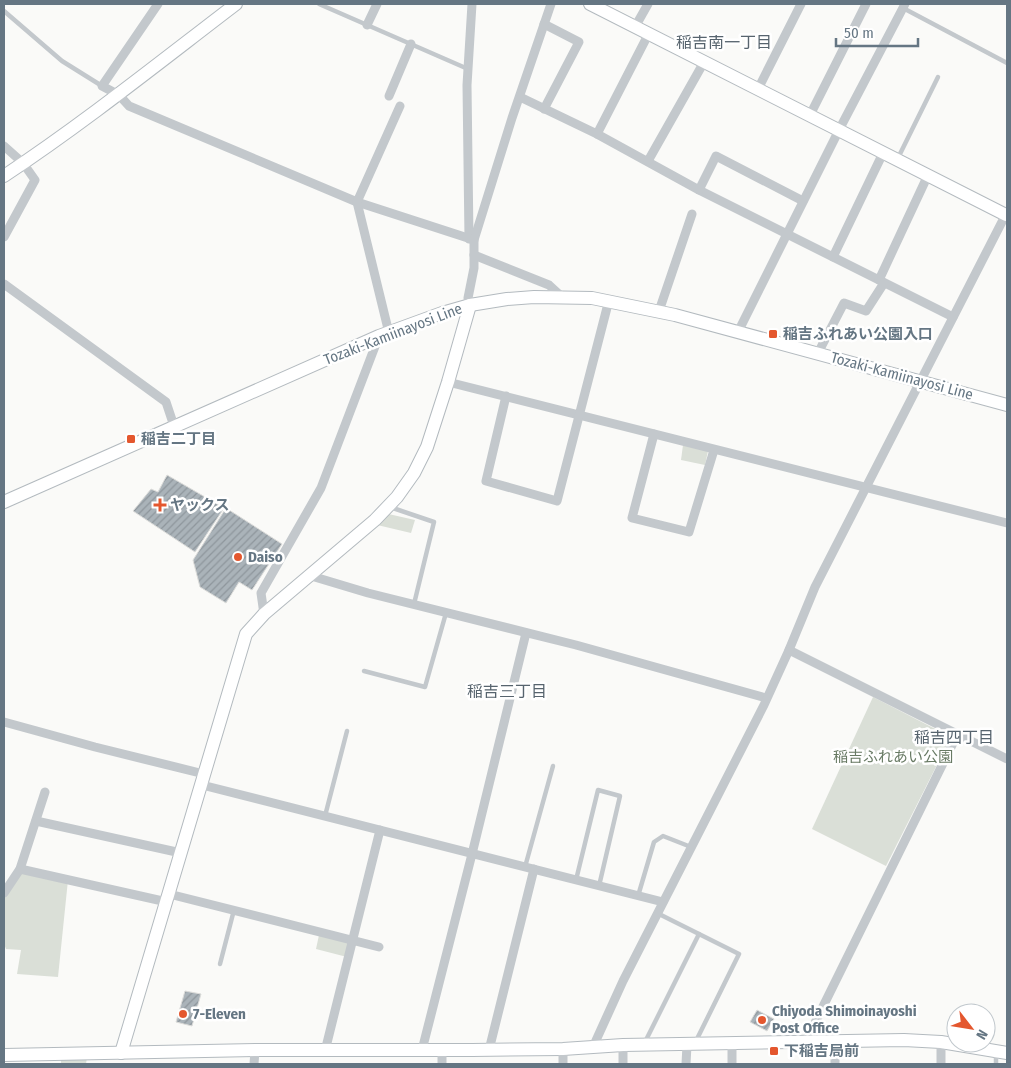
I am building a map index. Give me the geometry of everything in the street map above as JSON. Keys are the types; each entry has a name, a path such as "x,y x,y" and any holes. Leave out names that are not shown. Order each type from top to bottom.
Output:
{"street":[{"path":"158,4 102,86 119,95 129,106 357,202 472,240"},
{"path":"4,176 119,95 236,4"},
{"path":"367,25 377,4"},
{"path":"121,1053 246,634 264,614 375,520 398,497 414,473 427,447 470,305 468,298 474,268 468,69 472,4"},
{"path":"472,240 551,4"},
{"path":"590,4 883,153 1006,213 815,587 789,650 766,698 623,981 593,1047"},
{"path":"635,26 648,4"},
{"path":"758,89 800,4"},
{"path":"810,116 866,4"},
{"path":"738,332 839,130 904,6"},
{"path":"544,24 580,42 544,109"},
{"path":"597,134 648,34"},
{"path":"389,96 410,44"},
{"path":"648,161 704,62"},
{"path":"520,97 597,134 699,190 953,317"},
{"path":"264,614 261,593 322,488 384,335 357,202 400,106"},
{"path":"4,146 23,163 36,180 4,237"},
{"path":"833,257 883,153"},
{"path":"699,190 716,156 803,201"},
{"path":"818,353 844,303 866,311 928,175"},
{"path":"659,311 692,214"},
{"path":"474,255 549,285 561,296"},
{"path":"4,284 166,402 174,426"},
{"name":"Tozaki-Kamiinayosi Line","path":"4,502 384,335 442,313 470,305 508,299 561,296 609,300 659,311 1007,405"},
{"path":"506,396 486,482 557,501 609,300"},
{"path":"448,382 1007,523"},
{"path":"654,434 632,518 689,532 714,450"},
{"path":"308,575 766,698"},
{"path":"422,1050 526,633"},
{"path":"789,650 1007,759"},
{"path":"4,722 95,747 325,816 663,902"},
{"path":"805,1043 957,735"},
{"path":"4,893 20,869 45,792"},
{"path":"36,821 181,852"},
{"path":"325,1051 354,941 380,830"},
{"path":"489,1050 529,868"},
{"path":"20,869 234,910 379,947"},
{"path":"5,1054 59,1059 90,1059 121,1053 255,1050 563,1049 623,1045 904,1040 941,1042 1002,1052"},
{"path":"835,1042 835,1064"},
{"path":"941,1042 941,1064"},
{"path":"732,1043 732,1064"},
{"path":"623,1045 623,1064"},
{"path":"686,1064 690,1045"},
{"path":"563,1049 563,1064"},
{"path":"254,1064 255,1050"},
{"path":"442,1050 442,1064"}],"lane":[{"path":"319,4 468,69"},
{"path":"904,6 1007,63"},
{"path":"4,11 62,61 102,86"},
{"path":"897,160 938,77"},
{"path":"388,506 434,522 414,604"},
{"path":"364,671 425,688 446,613"},
{"path":"325,816 347,731"},
{"path":"529,868 553,766"},
{"path":"576,880 598,790 620,796 599,886"},
{"path":"638,896 654,842 663,836 691,847"},
{"path":"220,964 234,910"},
{"path":"658,913 739,954 690,1045"},
{"path":"644,1045 699,934"},
{"path":"996,1064 1002,1052"}],"green space":[{"path":"683,445 708,451 705,465 681,460"},
{"path":"384,513 415,520 411,533 373,524"},
{"name":"稲吉ふれあい公園","path":"873,697 951,737 886,866 812,829"},
{"path":"20,869 68,880 58,977 17,974 21,950 6,949 4,944 4,893"},
{"path":"319,935 350,943 347,957 316,949"},
{"path":"61,1057 87,1057 86,1064 61,1064"}],"building":[{"path":"167,475 224,508 195,552 133,511 151,489 158,492"},
{"path":"226,508 282,544 252,590 239,582 226,603 200,587 193,560"},
{"path":"185,991 201,994 192,1026 176,1022"},
{"path":"757,1010 774,1019 767,1031 750,1022"}],"place":[{"name":"稲吉ふれあい公園入口","path":"773,334"},
{"name":"稲吉二丁目","path":"131,439"},
{"name":"ヤックス","path":"160,505"},
{"name":"Daiso","path":"238,557"},
{"name":"7-Eleven","path":"183,1014"},
{"name":"Chiyoda Shimoinayoshi Post Office","path":"762,1020"},
{"name":"下稲吉局前","path":"774,1051"}],"district":[{"name":"稲吉南一丁目","path":"724,42"},
{"name":"稲吉三丁目","path":"507,691"},
{"name":"稲吉四丁目","path":"954,737"}]}
